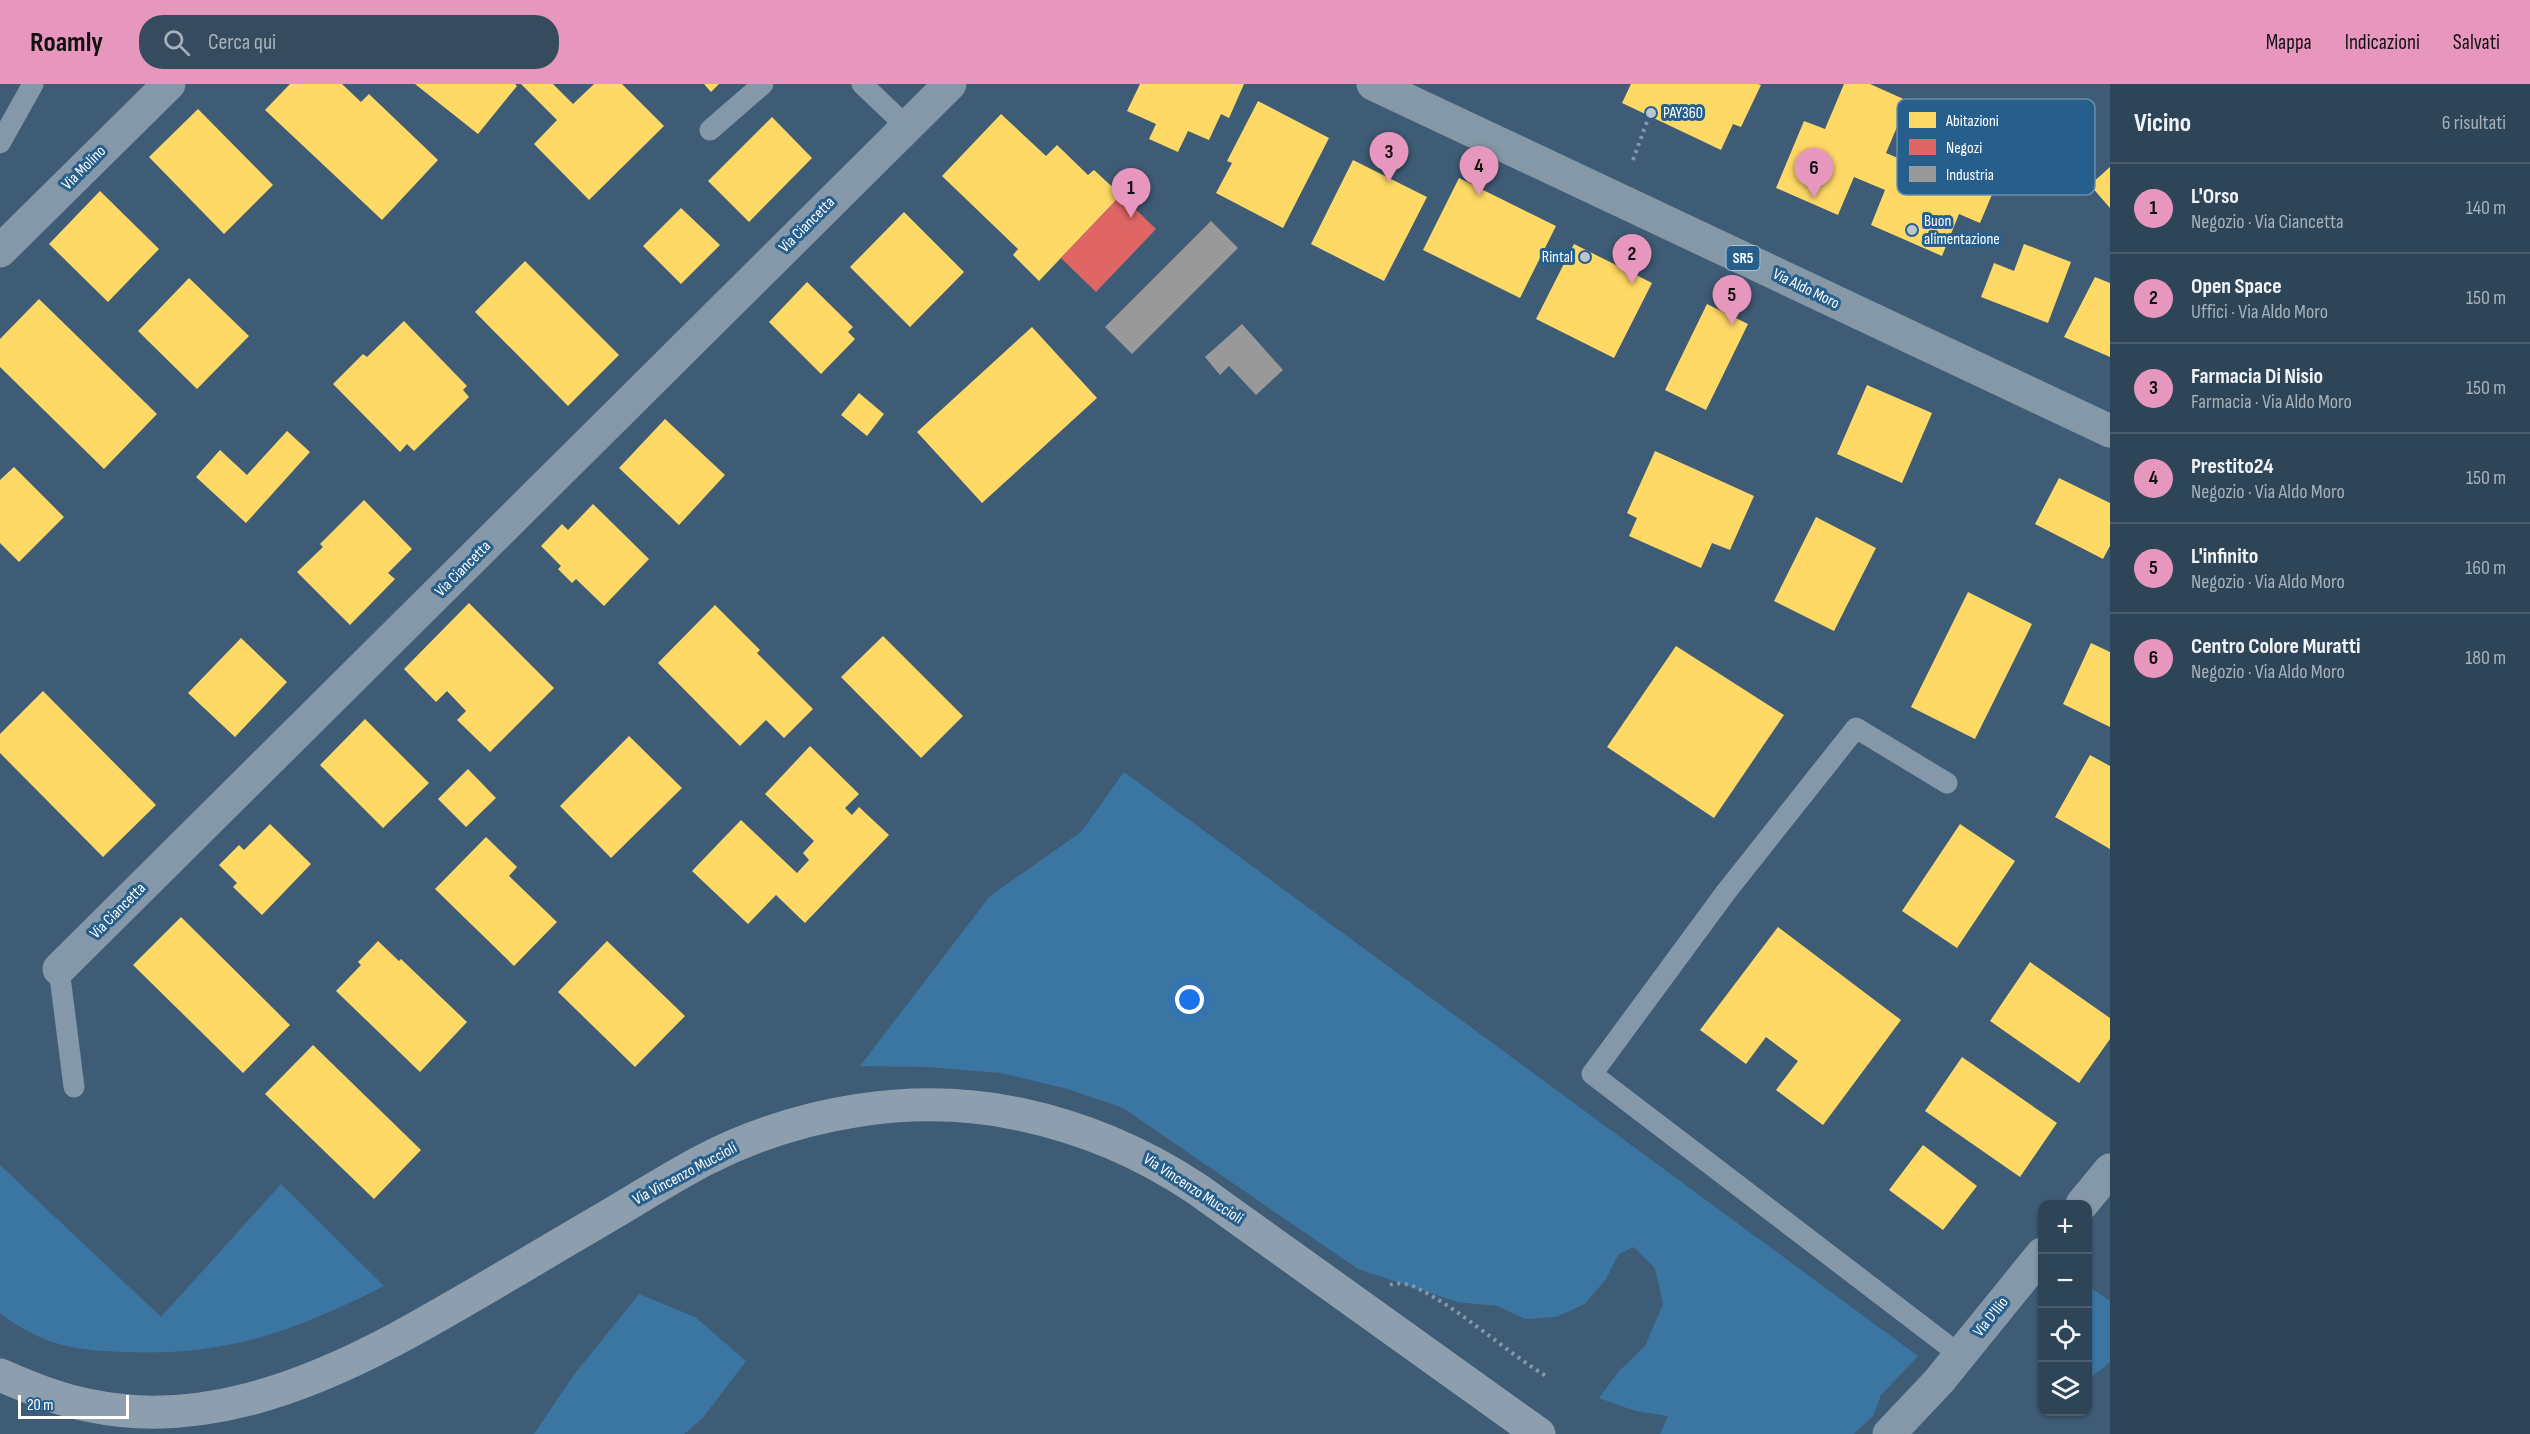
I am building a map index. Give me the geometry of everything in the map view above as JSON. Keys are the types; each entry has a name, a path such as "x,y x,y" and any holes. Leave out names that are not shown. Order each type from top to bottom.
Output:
{"main road":[{"name":"Via Aldo Moro","path":"1373,84 2110,431"}],"street":[{"name":"Via Molino","path":"0,251 169,84"},
{"name":"Via Ciancetta","path":"59,969 950,84"},
{"name":"Via Vincenzo Muccioli","path":"0,1375 43,1394 94,1407 122,1410 188,1410 254,1398 305,1382 375,1350 706,1159 763,1135 806,1121 849,1112 920,1105 960,1105 995,1109 1052,1121 1114,1142 1172,1172 1370,1311 1539,1434"},
{"path":"2085,1200 2110,1170"},
{"name":"Via D'Ilio","path":"1889,1434 1939,1381 2038,1260"},
{"name":"Via D'Ilio","path":"1907,1434 1939,1381"}],"lane":[{"path":"0,143 33,84"},
{"path":"710,130 763,84"},
{"path":"862,84 906,126"},
{"path":"1947,783 1856,728 1726,892 1592,1074 1960,1355"},
{"name":"Via Ciancetta","path":"59,969 74,1087"}],"path":[{"path":"1633,160 1649,116"},
{"path":"1370,1311 1383,1289 1394,1283 1415,1286 1546,1376"}],"shaded area":[{"path":"1124,772 1918,1356 1881,1395 1873,1416 1854,1434 1660,1434 1668,1416 1635,1411 1599,1398 1619,1371 1645,1346 1663,1304 1655,1268 1633,1247 1618,1255 1606,1279 1585,1304 1556,1317 1525,1319 1497,1306 1457,1302 1358,1269 1123,1108 1068,1089 1001,1073 926,1067 860,1066 990,896 1081,832"},
{"path":"0,1165 161,1317 281,1184 384,1286 289,1328 227,1345 195,1350 123,1352 88,1350 58,1344 15,1324 0,1313"},
{"path":"2092,1289 2110,1301 2110,1362 2092,1377"},
{"path":"639,1294 695,1317 746,1361 702,1419 684,1434 534,1434 573,1376"}],"building: Abitazioni":[{"path":"290,84 342,84 361,102 369,94 438,160 382,220 265,110"},
{"path":"415,84 515,84 517,86 478,134"},
{"path":"521,84 553,84 573,104 594,84 622,84 664,126 589,200 534,144 557,120"},
{"path":"704,84 719,84 711,92"},
{"path":"1140,84 1244,84 1229,118 1221,114 1209,140 1188,131 1178,152 1149,139 1156,124 1127,111"},
{"path":"1631,84 1761,85 1741,127 1733,124 1721,150 1622,103"},
{"path":"1844,84 1870,84 1904,99 1897,99 1897,127 1886,153 1897,158 1897,195 1992,195 1980,223 1959,214 1942,256 1871,225 1885,190 1854,177 1838,215 1776,188 1804,121 1825,129"},
{"path":"1258,101 1329,138 1283,228 1216,193 1232,163 1227,161"},
{"path":"198,109 273,185 224,234 149,157"},
{"path":"1001,114 1046,156 1057,145 1088,175 1094,170 1121,195 1039,281 1013,255 1018,249 942,176"},
{"path":"772,117 812,158 749,222 708,181"},
{"path":"1353,160 1427,197 1384,281 1311,244"},
{"path":"2110,167 2110,208 2095,191 2095,180"},
{"path":"1459,178 1556,226 1520,298 1423,250"},
{"path":"100,191 159,249 108,302 49,244"},
{"path":"681,208 720,245 681,284 643,246"},
{"path":"904,212 964,272 910,327 850,267"},
{"path":"1574,244 1652,283 1614,358 1536,319"},
{"path":"2024,244 2071,262 2048,323 1981,297 1994,263 2014,271"},
{"path":"525,261 619,355 568,406 475,312"},
{"path":"2095,277 2110,283 2110,357 2064,337"},
{"path":"189,278 249,336 197,389 138,331"},
{"path":"807,282 853,327 848,332 855,339 821,374 769,322"},
{"path":"39,299 157,414 104,469 0,367 0,339"},
{"path":"1707,304 1748,324 1706,410 1665,390"},
{"path":"404,321 467,386 463,390 469,397 414,451 407,444 400,452 333,384 363,354 367,357"},
{"path":"1032,327 1097,398 982,503 917,432"},
{"path":"1867,385 1932,413 1902,483 1837,454"},
{"path":"859,393 884,414 867,436 841,415"},
{"path":"665,419 725,475 679,525 619,468"},
{"path":"287,431 310,452 246,523 196,477 220,450 247,475"},
{"path":"1655,451 1754,496 1730,550 1712,543 1701,568 1629,536 1637,518 1627,513"},
{"path":"14,467 64,517 19,562 0,543 0,480"},
{"path":"2059,478 2110,503 2110,546 2103,559 2035,524"},
{"path":"364,500 412,549 388,573 395,579 350,625 297,572 323,547 320,544"},
{"path":"593,504 649,559 604,606 576,579 572,583 558,569 561,566 541,546 562,524 568,530"},
{"path":"1816,517 1876,548 1834,631 1774,601"},
{"path":"1968,592 2032,624 1975,739 1911,707"},
{"path":"469,603 554,688 490,752 457,720 466,711 447,691 436,702 404,669"},
{"path":"715,605 760,650 757,653 813,709 784,738 766,720 740,746 658,663"},
{"path":"883,636 963,716 921,758 841,677"},
{"path":"241,638 287,682 235,737 188,693"},
{"path":"2091,643 2110,652 2110,727 2063,704"},
{"path":"1676,646 1784,715 1714,818 1607,747"},
{"path":"43,691 156,805 103,857 0,753 0,734"},
{"path":"365,719 429,783 383,828 320,765"},
{"path":"629,736 682,788 611,858 560,806"},
{"path":"810,746 859,794 845,808 852,815 859,807 889,835 805,923 776,895 748,924 692,871 741,820 797,873 809,860 803,853 814,841 765,794"},
{"path":"2090,755 2110,766 2110,849 2055,817"},
{"path":"468,769 496,798 466,827 438,799"},
{"path":"270,824 311,864 262,915 233,887 237,883 219,865 239,845 244,850"},
{"path":"1960,824 2015,861 1957,948 1902,911"},
{"path":"486,837 517,867 509,876 557,922 514,966 435,889"},
{"path":"181,917 290,1025 243,1073 133,965"},
{"path":"1778,927 1901,1020 1823,1125 1776,1090 1798,1061 1766,1037 1746,1064 1700,1030"},
{"path":"378,941 399,961 401,959 467,1022 420,1072 336,991 361,965 358,962"},
{"path":"607,941 685,1016 635,1067 558,992"},
{"path":"2030,962 2110,1018 2110,1039 2079,1083 1990,1021"},
{"path":"313,1045 421,1150 374,1199 265,1094"},
{"path":"1962,1057 2057,1123 2020,1177 1925,1111"},
{"path":"1923,1145 1977,1186 1943,1230 1889,1190"}],"building: Negozi":[{"path":"1121,195 1156,229 1096,292 1061,258"}],"building: Industria":[{"path":"1211,221 1238,248 1132,354 1105,327"},
{"path":"1242,324 1283,370 1256,395 1229,366 1220,375 1205,357"}],"place":[{"name":"PAY360","path":"1651,113"},
{"name":"Farmacia Di Nisio","path":"1389,182"},
{"name":"Prestito24","path":"1479,196"},
{"name":"Centro Colore Muratti","path":"1814,198"},
{"name":"L'Orso","path":"1131,218"},
{"name":"Buon alimentazione","path":"1912,230"},
{"name":"Rintal","path":"1585,257"},
{"name":"Open Space","path":"1632,284"},
{"name":"L'infinito","path":"1732,325"}]}
